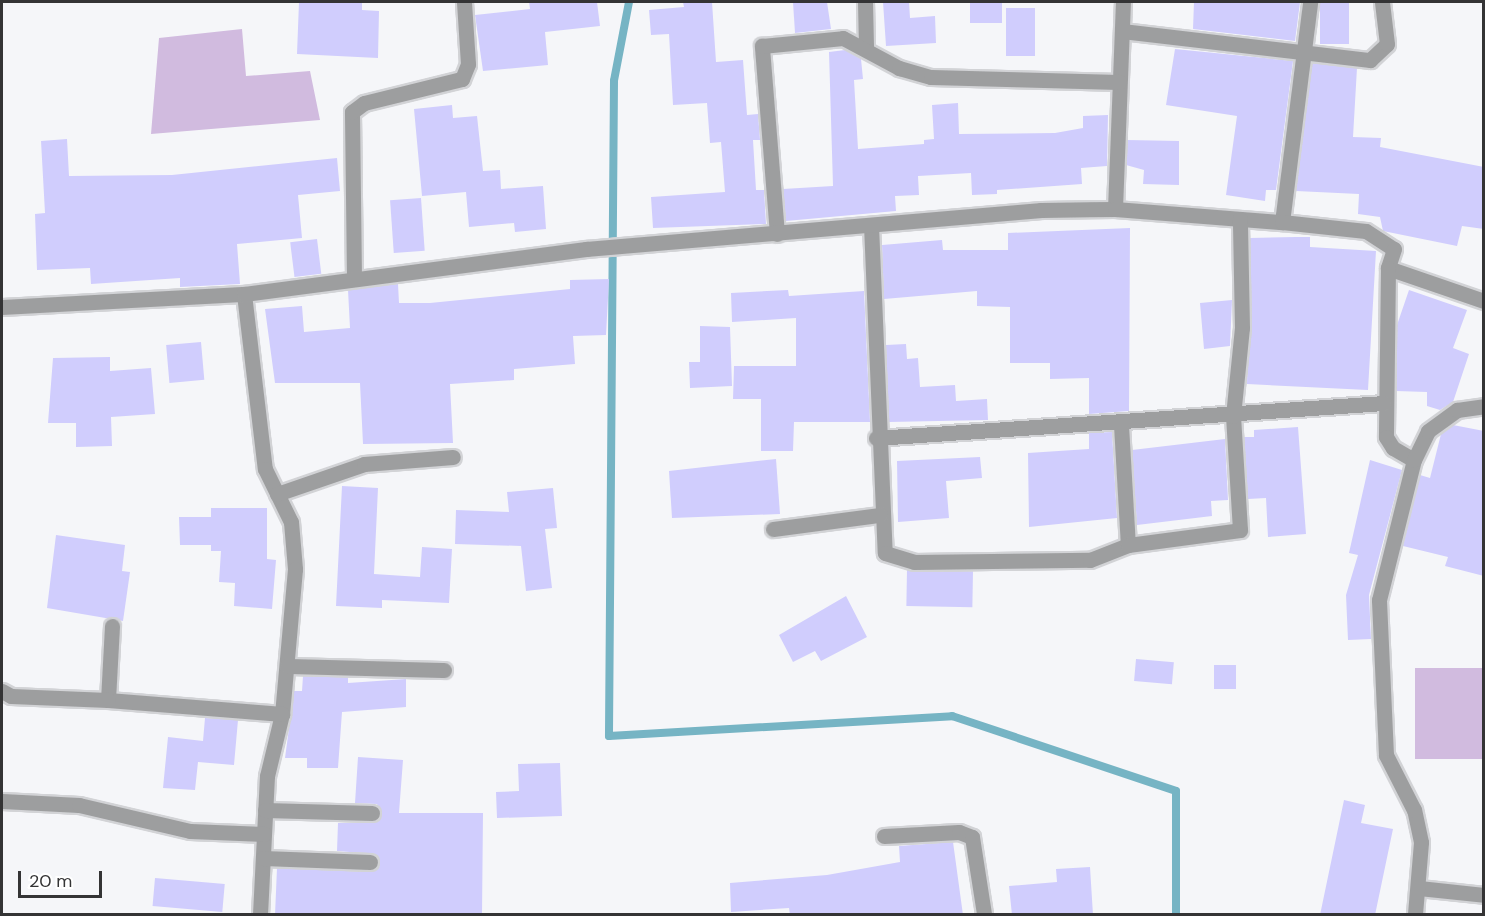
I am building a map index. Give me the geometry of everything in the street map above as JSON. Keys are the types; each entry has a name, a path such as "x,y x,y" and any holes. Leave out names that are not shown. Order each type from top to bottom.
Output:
{"street":[{"path":"354,278 352,112 364,103 462,79 468,64 464,2"},
{"path":"865,2 866,47"},
{"path":"1115,210 1123,2"},
{"path":"1282,222 1306,55 1310,2"},
{"path":"1122,32 1306,55 1379,57 1387,44 1382,2"},
{"path":"777,234 762,46 843,38 866,47 899,68 931,77 1119,82"},
{"path":"2,307 244,294 586,249 871,225 1115,210 1282,222 1380,236 1394,249 1388,267 1383,403 1389,443 1414,460"},
{"path":"871,225 876,438 880,515 885,553 908,562 1090,560 1128,546 1240,530 1233,416 1242,328 1240,219"},
{"path":"1388,267 1484,301"},
{"path":"244,294 265,469 291,522 295,569 282,714 265,810 260,915"},
{"path":"876,438 1121,425 1383,403"},
{"path":"1415,915 1419,888 1419,824 1386,755 1379,675 1382,580 1414,460 1438,419 1484,406"},
{"path":"1121,425 1128,546"},
{"path":"277,494 364,464 453,457"},
{"path":"773,528 880,515"},
{"path":"108,700 112,626"},
{"path":"287,666 444,670"},
{"path":"2,691 11,696 108,700 282,714"},
{"path":"2,801 79,805 190,831 264,834"},
{"path":"265,810 372,813"},
{"path":"884,836 959,832 972,837 984,915"},
{"path":"263,858 370,862"},
{"path":"1419,888 1484,895"}],"shaded area":[{"path":"242,29 246,76 310,71 320,120 151,134 159,38"},
{"path":"1415,668 1483,668 1483,759 1415,759"}],"building":[{"path":"299,2 362,2 362,10 379,11 378,58 297,54"},
{"path":"529,2 597,2 600,26 545,32 548,65 483,71 475,15 530,9"},
{"path":"683,2 712,2 716,62 743,60 747,115 758,114 760,140 753,140 756,190 764,190 766,224 653,228 651,197 725,192 721,142 710,143 707,103 673,105 669,34 651,35 649,10 684,7"},
{"path":"793,2 827,2 831,29 795,33"},
{"path":"883,2 909,2 910,18 935,16 936,43 886,46"},
{"path":"970,2 1002,2 1002,23 970,23"},
{"path":"1194,2 1300,2 1295,41 1193,29"},
{"path":"1320,2 1349,2 1349,44 1320,44"},
{"path":"1006,8 1035,8 1035,56 1006,56"},
{"path":"1175,49 1293,61 1276,190 1266,190 1265,201 1226,195 1237,116 1166,105"},
{"path":"845,50 861,59 863,79 854,80 858,149 924,144 924,140 934,139 932,105 958,103 959,134 1055,133 1083,128 1083,116 1108,115 1107,166 1081,168 1082,184 997,190 997,194 972,195 971,173 918,176 919,195 895,196 896,211 786,221 783,189 833,186 829,52"},
{"path":"1312,63 1357,68 1353,137 1381,138 1380,147 1484,167 1484,229 1462,226 1457,246 1383,231 1380,217 1358,214 1359,194 1296,191"},
{"path":"452,105 453,118 477,116 483,171 500,170 501,189 543,186 546,229 515,232 514,223 469,227 466,192 422,196 414,109"},
{"path":"67,139 69,176 172,175 337,158 340,191 298,195 302,238 237,244 240,284 180,287 180,278 91,284 90,268 37,270 35,214 45,213 41,141"},
{"path":"1127,140 1179,141 1179,185 1143,184 1144,170 1126,165"},
{"path":"421,198 425,251 394,253 390,200"},
{"path":"1130,228 1129,411 1089,414 1089,378 1050,379 1050,363 1010,363 1010,307 977,306 977,291 884,299 882,245 942,240 943,250 1008,250 1008,233"},
{"path":"1310,237 1310,247 1376,251 1368,390 1247,384 1250,238"},
{"path":"317,239 321,274 294,277 290,242"},
{"path":"609,279 606,335 573,336 575,364 514,369 514,380 450,384 453,443 363,444 360,383 275,383 265,309 302,306 304,332 350,328 348,290 398,284 399,303 430,303 570,289 570,280"},
{"path":"788,290 789,296 864,291 870,422 794,422 793,451 761,451 761,399 733,399 734,366 796,366 796,318 732,322 731,293"},
{"path":"1409,290 1467,310 1453,348 1469,354 1453,402 1440,410 1427,406 1427,392 1396,391 1397,325"},
{"path":"1232,300 1230,346 1204,349 1200,303"},
{"path":"700,326 730,327 732,386 690,388 689,362 700,362"},
{"path":"201,342 204,380 169,383 166,345"},
{"path":"906,344 907,359 918,358 920,387 955,385 956,401 987,399 988,420 889,422 886,345"},
{"path":"110,357 110,371 151,368 155,414 111,417 112,446 76,447 76,423 48,423 53,358"},
{"path":"1453,425 1484,431 1484,576 1445,566 1448,557 1403,546 1420,475 1430,478 1441,434"},
{"path":"1298,427 1306,534 1268,537 1266,498 1248,499 1244,437 1254,437 1254,430"},
{"path":"1112,432 1117,518 1029,527 1028,453 1089,449 1089,433"},
{"path":"1225,439 1228,500 1211,501 1212,516 1137,525 1132,450"},
{"path":"980,457 982,478 946,481 949,518 898,522 897,461"},
{"path":"776,459 780,514 672,518 669,471"},
{"path":"1370,460 1402,470 1369,595 1371,639 1348,640 1346,595 1358,555 1349,553"},
{"path":"342,486 378,488 374,574 420,577 422,547 452,549 449,603 382,600 382,608 336,606"},
{"path":"553,488 557,528 545,529 552,588 526,591 521,546 455,544 456,510 509,512 507,492"},
{"path":"211,508 267,508 267,559 276,560 272,609 234,606 235,583 219,582 221,551 211,551 211,545 180,545 179,517 211,517"},
{"path":"56,535 125,545 122,571 130,572 123,621 47,608"},
{"path":"907,570 973,571 972,607 906,606"},
{"path":"846,596 867,637 821,661 815,651 793,662 779,635"},
{"path":"1136,659 1174,662 1172,684 1134,681"},
{"path":"1214,665 1236,665 1236,689 1214,689"},
{"path":"303,676 348,677 348,683 406,679 406,707 342,712 338,768 307,768 307,758 285,758 294,691 302,691"},
{"path":"205,718 238,720 234,765 198,762 195,790 163,788 168,737 203,741"},
{"path":"358,757 403,760 399,813 483,813 482,915 275,915 277,868 370,872 378,867 375,854 337,851 338,823 372,823 382,814 377,804 355,803"},
{"path":"560,763 562,816 497,818 496,792 519,791 518,764"},
{"path":"1344,800 1365,805 1361,823 1393,829 1375,915 1320,915"},
{"path":"953,842 963,915 790,915 789,908 731,912 730,883 827,875 900,862 899,846"},
{"path":"1090,867 1093,915 1012,915 1009,886 1057,882 1056,869"},
{"path":"155,878 225,884 222,912 153,906"}],"waterway":[{"path":"629,2 614,81 609,736 952,716 1176,791 1176,914"}]}
